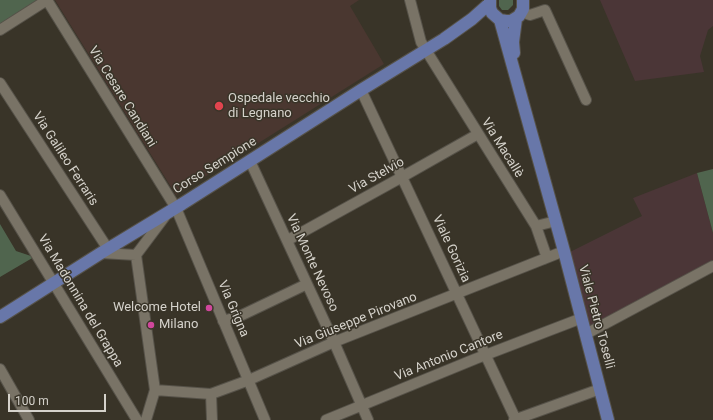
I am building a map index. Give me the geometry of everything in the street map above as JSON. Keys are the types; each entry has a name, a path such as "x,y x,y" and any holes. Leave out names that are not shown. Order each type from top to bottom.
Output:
{"main road":[{"name":"Corso Sempione","path":"0,317 361,90 428,52 472,19 490,1"},
{"name":"Viale Pietro Toselli","path":"490,1 490,8 498,19 514,68 608,420"},
{"name":"Corso Sempione","path":"444,39 482,20 498,19 511,21 522,7"},
{"name":"Viale Pietro Toselli","path":"514,68 513,42 522,7"}],"street":[{"path":"0,30 47,0"},
{"name":"Via Cesare Candiani","path":"47,0 172,210"},
{"name":"Via Macallè","path":"410,0 422,42 536,226 546,255 544,258"},
{"path":"522,7 530,16 545,10 586,100"},
{"name":"Via Galileo Ferraris","path":"0,83 105,251"},
{"name":"Viale Gorizia","path":"361,90 458,294 515,420"},
{"name":"Via Stelvio","path":"288,240 478,134"},
{"name":"Via Monte Nevoso","path":"250,161 288,240 368,420"},
{"name":"Via Madonnina del Grappa","path":"0,195 137,420"},
{"path":"146,420 155,390 136,255 172,210"},
{"name":"Via Grigna","path":"172,210 223,321 265,420"},
{"path":"536,226 556,221"},
{"path":"105,251 136,255"},
{"name":"Via Giuseppe Pirovano","path":"155,390 211,394 249,380 334,342 564,251"},
{"path":"586,334 713,266"},
{"path":"223,321 240,316 307,284"},
{"name":"Via Antonio Cantore","path":"326,420 582,318"},
{"path":"0,369 28,420"},
{"path":"515,420 600,389"},
{"path":"211,394 212,420"}],"shaded area":[{"name":"Ospedale vecchio di Legnano","path":"55,0 359,0 350,6 384,64 176,195"},
{"path":"600,0 713,0 713,26 708,30 700,56 704,72 635,81"},
{"path":"697,173 713,233 713,264 587,333 566,254 642,216 633,198"}],"green space":[{"path":"0,0 38,0 0,24"},
{"path":"499,0 513,0 513,5 508,10 502,10 499,6"},
{"path":"713,169 713,233 697,173"},
{"path":"0,224 16,251 34,257 0,277"}],"place":[{"name":"Ospedale vecchio di Legnano","path":"219,106"},
{"name":"Welcome Hotel","path":"209,308"},
{"name":"Milano","path":"151,325"}]}
